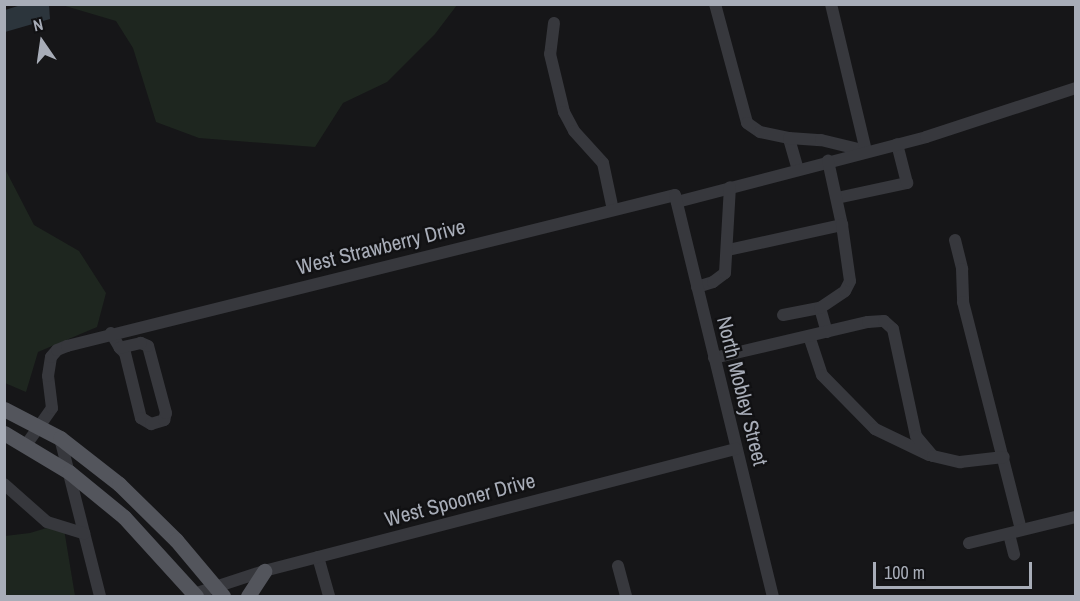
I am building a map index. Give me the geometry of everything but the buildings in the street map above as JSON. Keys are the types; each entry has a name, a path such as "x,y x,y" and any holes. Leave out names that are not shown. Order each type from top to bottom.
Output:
{"main road":[{"path":"4,409 60,438 119,484 148,511 218,591"},
{"path":"4,433 69,472 124,517 195,595"},
{"path":"248,597 264,571"}],"street":[{"path":"715,4 747,123 760,132 789,138 821,140 866,151 831,4"},
{"path":"554,23 550,54 564,112 574,131 603,164 613,210"},
{"name":"West Strawberry Drive","path":"38,426 52,408 48,376 51,357 57,351 96,337 613,210 730,187 798,170 926,137 1076,88"},
{"path":"789,138 798,170"},
{"path":"837,198 907,183 897,144"},
{"path":"783,315 820,308 840,296 850,281 842,225 828,161"},
{"path":"697,287 713,282 725,273 730,187"},
{"name":"North Mobley Street","path":"676,198 773,597"},
{"path":"728,250 842,225"},
{"path":"955,240 962,269 963,302 1022,530"},
{"path":"820,308 827,332"},
{"path":"714,358 868,322 884,321 893,329 916,436 933,456"},
{"path":"111,333 120,348 125,353 141,418 151,424 164,420 166,413 148,346 141,343 120,348"},
{"path":"809,336 822,375 875,429 933,456 960,462 1004,457"},
{"path":"26,445 38,426"},
{"path":"60,438 100,597"},
{"name":"West Spooner Drive","path":"195,595 218,591 264,571 736,449"},
{"path":"4,484 47,522 84,533"},
{"path":"969,543 1076,518"},
{"path":"1009,534 1014,554"},
{"path":"318,557 329,597"},
{"path":"618,566 626,597"}],"shaded area":[{"path":"21,5 49,5 50,19 5,32 5,10"},
{"path":"62,5 457,5 435,34 387,82 343,103 315,147 199,138 156,122 133,48 116,21"},
{"path":"4,167 34,225 79,251 106,293 97,327 38,352 26,392 5,383"},
{"path":"63,523 75,596 5,596 5,536 30,533"}]}
